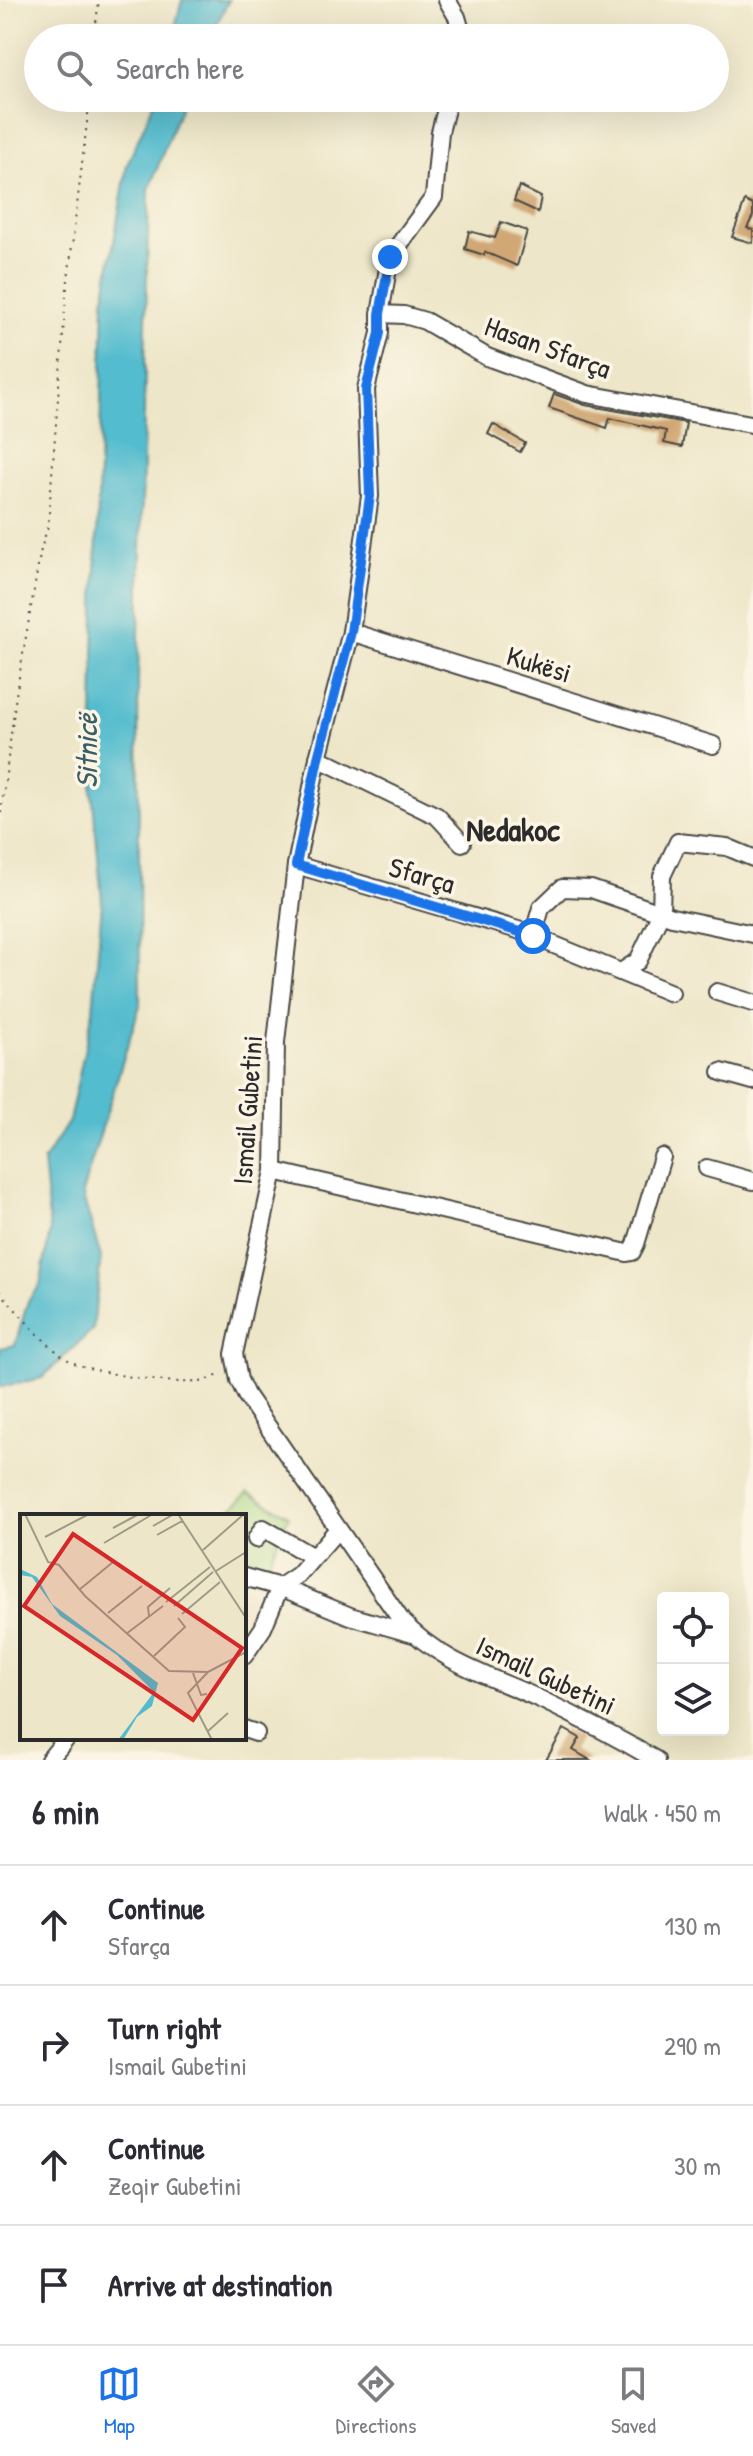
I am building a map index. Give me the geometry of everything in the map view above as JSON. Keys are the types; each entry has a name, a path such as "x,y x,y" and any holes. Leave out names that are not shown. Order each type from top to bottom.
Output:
{"street":[{"path":"447,0 459,24"},
{"name":"Ismail Gubetini","path":"445,112 440,132 434,197 390,257 380,314 380,333 366,389 370,496 351,632 318,758 296,865 276,1042 274,1171 234,1354 235,1368 246,1395 414,1635 438,1652 563,1710 656,1760"},
{"name":"Hasan Sfarça","path":"380,314 404,315 425,321 487,357 587,394 751,424"},
{"name":"Kukësi","path":"351,632 713,745"},
{"path":"318,758 437,816 462,843"},
{"path":"621,972 638,961 661,913 662,876 678,842 727,847 753,858"},
{"name":"Sfarça","path":"296,865 533,936 671,993"},
{"path":"533,936 541,908 562,888 591,889 661,913 753,934"},
{"path":"717,992 753,1003"},
{"path":"721,1072 753,1081"},
{"path":"274,1171 627,1253 632,1252 636,1244 662,1157"},
{"path":"707,1168 753,1181"},
{"path":"256,1539 263,1528 313,1557"},
{"path":"246,1653 263,1628 280,1587 298,1575 338,1529"},
{"path":"246,1578 280,1587 350,1616 414,1635"},
{"path":"49,1760 65,1740"}],"path":[{"path":"96,24 99,0"},
{"path":"0,821 16,695 41,549 48,526 66,296 88,112"},
{"path":"0,1291 18,1313 68,1360 98,1371 200,1383 235,1368"}],"green space":[{"path":"248,1493 289,1515 265,1570 246,1563 246,1514 226,1514"}],"water":[{"path":"182,0 229,0 217,24 176,24"},
{"path":"150,112 179,112 149,190 138,681 140,1005 82,1193 101,1257 93,1329 42,1378 0,1387 0,1348 15,1345 28,1301 40,1285 50,1231 43,1162 69,1121 93,1011 102,902 92,790 104,300 127,165"}],"building":[{"path":"519,186 541,197 538,212 514,201"},
{"path":"745,201 753,205 753,216 747,228 753,230 753,243 732,237"},
{"path":"501,222 527,231 517,266 485,252 484,255 465,249 469,231 495,238"},
{"path":"554,394 585,405 686,423 682,447 664,443 666,431 610,418 607,428 549,408"},
{"path":"493,424 525,443 520,452 488,434"},
{"path":"564,1729 580,1738 573,1750 590,1760 546,1760"}],"district":[{"name":"Nedakoc","path":"513,830"}],"route":[{"path":"390,257 380,314 380,333 366,389 370,496 351,632 318,758 296,865 533,936"}],"water label":[{"name":"Sitnicë","path":"87,751"}]}
